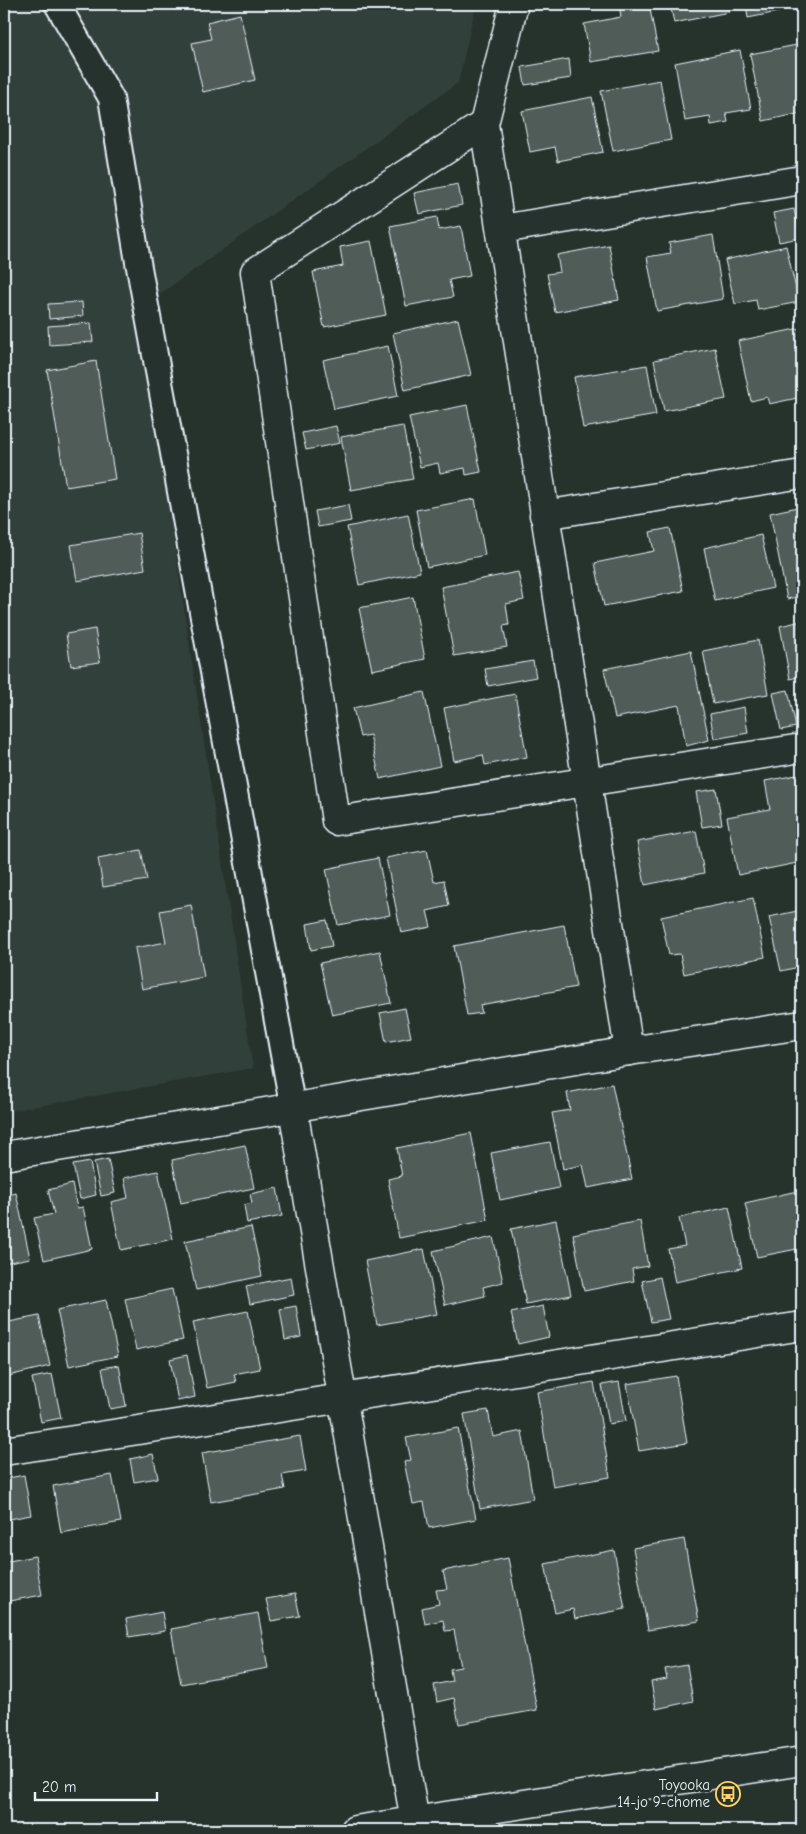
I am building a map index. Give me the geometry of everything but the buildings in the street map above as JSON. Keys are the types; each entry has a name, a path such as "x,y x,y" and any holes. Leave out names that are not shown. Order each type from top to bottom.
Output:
{"street":[{"path":"514,4 484,124 502,229 544,515 629,1052"},
{"path":"484,124 255,272 336,821 586,784 802,748"},
{"path":"502,229 802,180"},
{"path":"544,515 802,474"},
{"path":"4,1156 802,1025"},
{"path":"293,1109 415,1822"},
{"path":"4,1451 802,1326"},
{"path":"355,1830 802,1761"}],"lane":[{"path":"57,4 111,98 140,272 293,1109"}],"shaded area":[{"path":"4,4 476,4 458,83 139,309 253,1068 4,1112"}],"place":[{"name":"Toyooka 14-jo 9-chome","path":"728,1794"}]}
